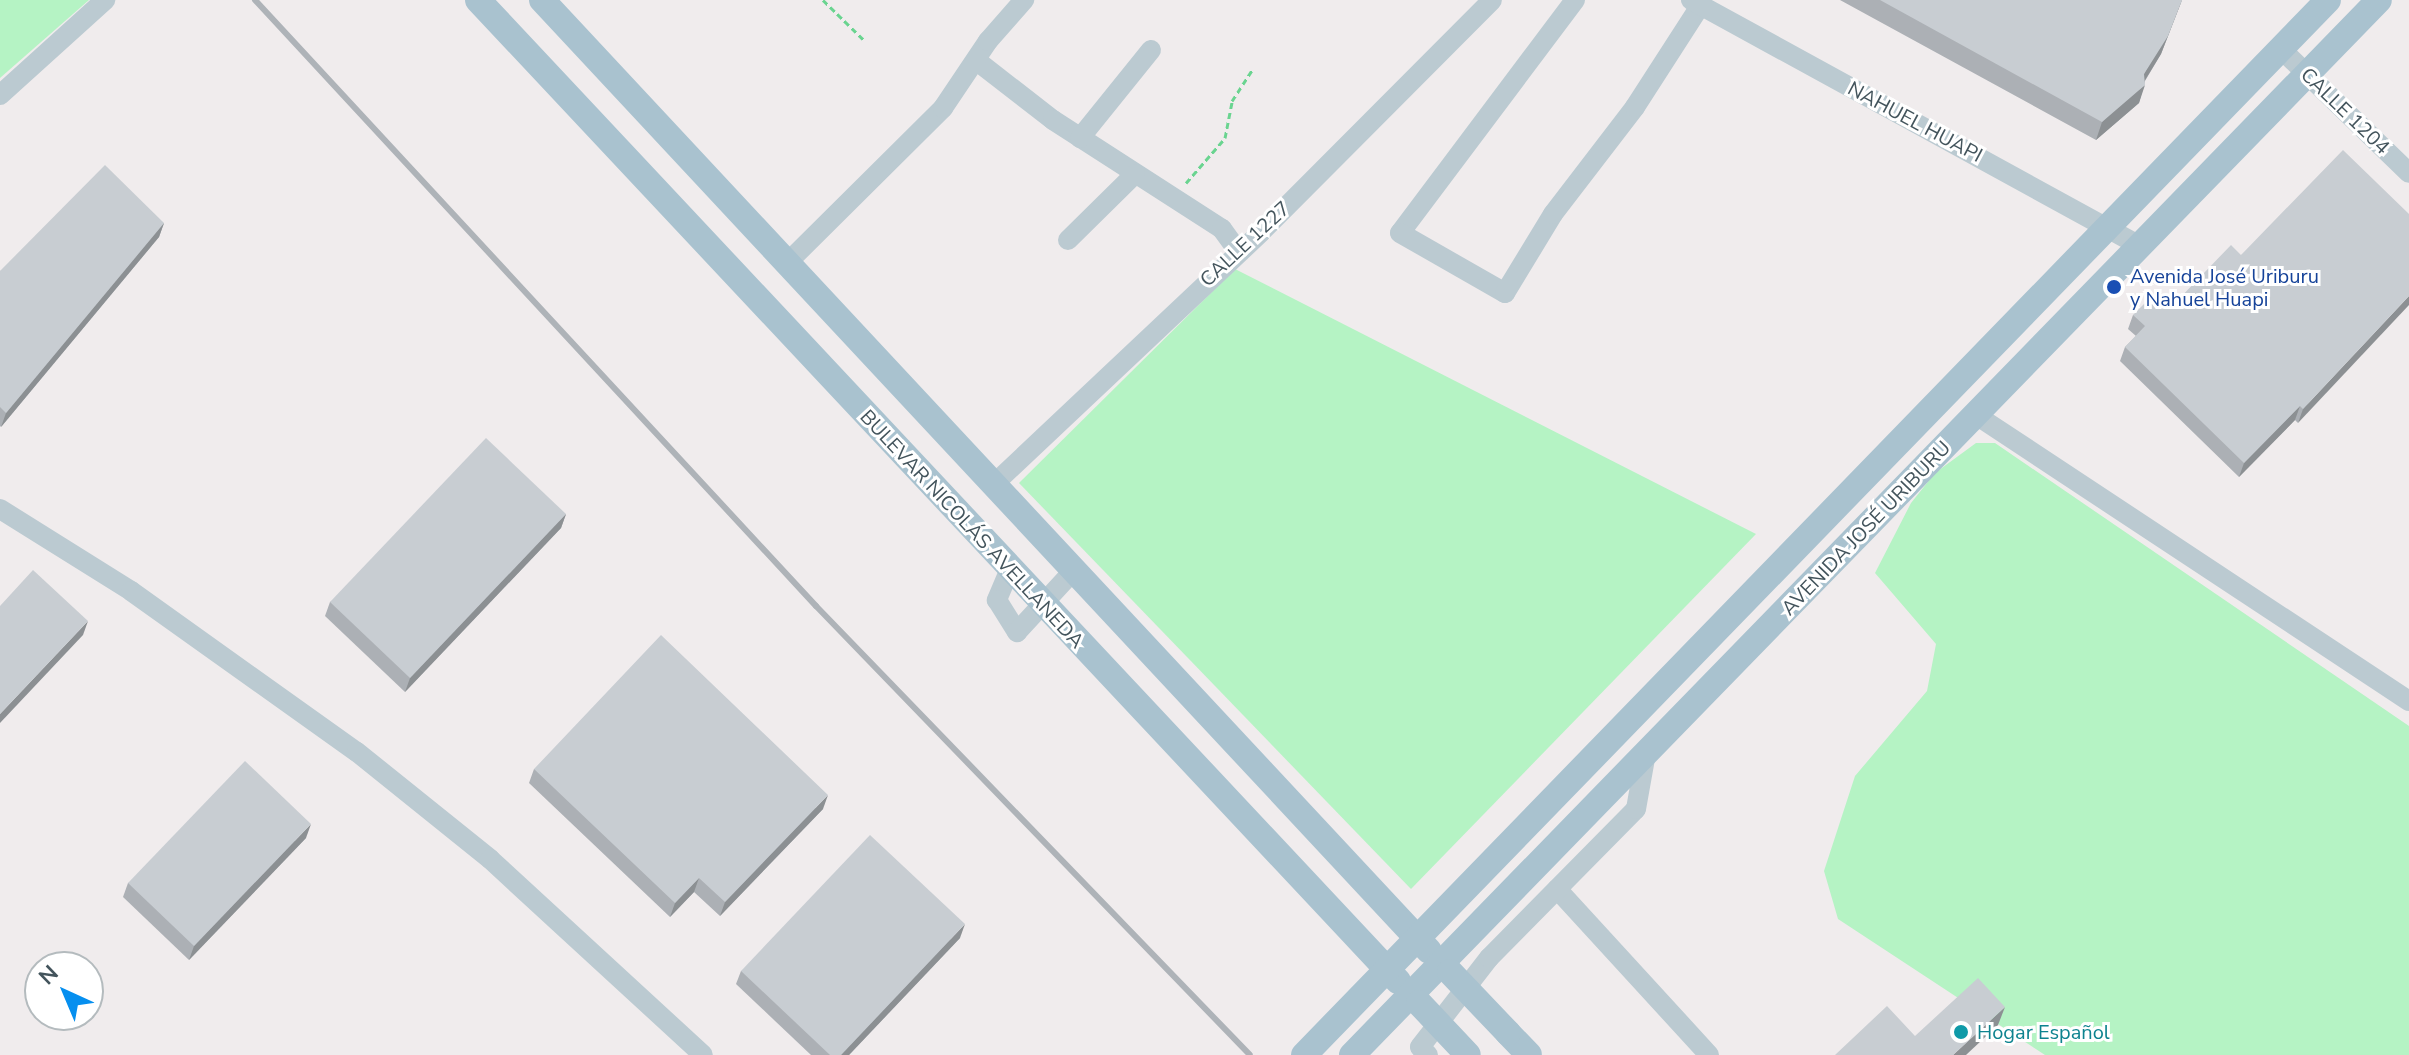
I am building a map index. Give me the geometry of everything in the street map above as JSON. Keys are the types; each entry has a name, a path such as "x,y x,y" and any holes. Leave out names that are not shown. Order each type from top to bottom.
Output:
{"main road":[{"name":"BULEVAR NICOLÁS AVELLANEDA","path":"478,0 1468,1055"},
{"path":"542,0 1529,1055"},
{"name":"AVENIDA JOSÉ URIBURU","path":"1304,1055 2328,0"},
{"name":"AVENIDA JOSÉ URIBURU","path":"1352,1055 1446,968 1646,753 2379,0"}],"street":[{"path":"0,95 105,0"},
{"path":"787,263 943,108 1024,0"},
{"name":"CALLE 1227","path":"994,484 1237,250 1261,232 1492,0"},
{"path":"1575,0 1400,233 1505,293 1553,214 1635,107 1695,3"},
{"name":"NAHUEL HUAPI","path":"1695,3 2140,246"},
{"name":"CALLE 1204","path":"2281,49 2409,173"},
{"path":"1080,138 1151,50"},
{"path":"977,61 1080,138 1222,229 1237,250"},
{"path":"1068,240 1135,174"},
{"path":"1976,415 2409,701"},
{"path":"0,509 283,694 490,859 703,1055"},
{"path":"1010,569 997,600 1017,632 1074,570"},
{"path":"1424,1051 1489,958 1636,809 1646,753"},
{"path":"1557,889 1709,1055"}],"path":[{"path":"823,0 864,40"},
{"path":"1173,198 1225,138 1232,101 1253,69"}],"green space":[{"path":"0,0 89,0 0,78"},
{"path":"1235,269 1756,534 1411,889 1019,483"},
{"path":"1976,443 1995,443 2409,726 2409,1055 2045,1055 1838,919 1824,871 1855,776 1927,691 1936,644 1875,573 1911,503 1935,473"}],"building":[{"path":"1880,0 2182,0 2168,36 2144,74 2145,85 2102,122"},
{"path":"2343,150 2409,214 2409,296 2303,409 2300,406 2244,463 2125,347 2145,326 2133,315 2158,290 2173,305 2231,245 2241,255"},
{"path":"105,165 164,223 6,413 0,407 0,271"},
{"path":"486,438 566,514 410,678 330,602"},
{"path":"33,570 88,621 0,714 0,606"},
{"path":"661,635 828,795 725,902 699,878 675,903 534,769"},
{"path":"245,761 311,824 194,946 128,883"},
{"path":"870,835 965,924 841,1055 830,1055 741,971"},
{"path":"1978,978 2005,1007 1953,1055 1835,1055 1887,1006 1915,1036"}],"railway":[{"path":"255,0 816,606 1250,1055"}],"place":[{"name":"Avenida José Uriburu y Nahuel Huapi","path":"2114,287"},
{"name":"Hogar Español","path":"1961,1032"}]}
